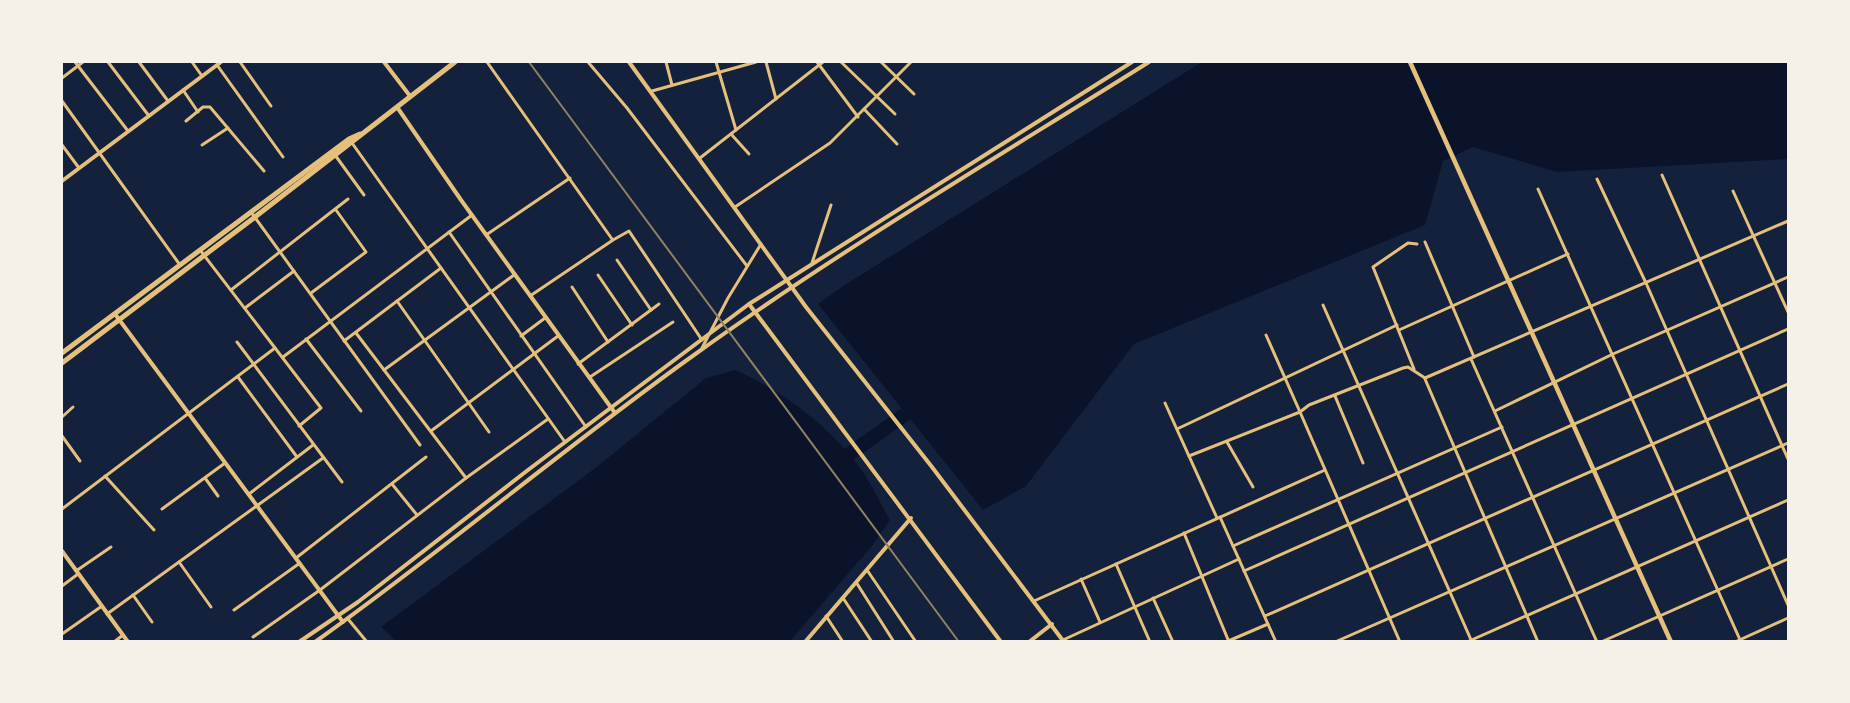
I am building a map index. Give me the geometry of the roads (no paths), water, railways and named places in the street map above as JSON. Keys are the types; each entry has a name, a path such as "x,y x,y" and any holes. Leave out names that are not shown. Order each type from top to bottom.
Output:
{"highway":[{"path":"62,353 455,62"},
{"path":"62,363 255,218 334,153"}],"main road":[{"path":"1410,62 1671,642"}],"street":[{"path":"62,78 77,63 83,62"},
{"path":"108,62 149,116"},
{"path":"139,62 168,101"},
{"path":"192,62 202,76"},
{"path":"240,62 272,106"},
{"path":"384,62 411,96"},
{"path":"488,62 613,240"},
{"path":"588,62 627,108 747,266"},
{"path":"629,62 762,243 806,307 932,467 1063,641 1239,559"},
{"path":"666,62 672,85"},
{"path":"716,62 736,130"},
{"path":"652,91 756,62"},
{"path":"766,62 776,99"},
{"path":"700,158 823,62"},
{"path":"841,62 894,114"},
{"path":"880,62 914,94"},
{"path":"735,207 830,143 911,62"},
{"path":"299,642 338,615 749,304 1132,62"},
{"path":"315,642 615,413 792,286 1149,62"},
{"path":"77,63 128,131"},
{"path":"62,181 219,63 284,157"},
{"path":"818,64 858,117"},
{"path":"183,90 198,112"},
{"path":"62,101 180,265"},
{"path":"186,121 207,106 210,107 264,171"},
{"path":"397,107 514,275 615,413"},
{"path":"864,109 897,144"},
{"path":"202,145 228,128"},
{"path":"731,134 749,154"},
{"path":"350,141 565,442"},
{"path":"62,145 79,168"},
{"path":"334,153 364,195"},
{"path":"1662,175 1788,459"},
{"path":"486,235 570,178"},
{"path":"1597,178 1646,283 1788,605"},
{"path":"939,184 943,191"},
{"path":"1538,189 1740,640"},
{"path":"1733,191 1788,312"},
{"path":"231,290 348,199"},
{"path":"812,263 831,206"},
{"path":"311,293 366,252 336,209"},
{"path":"251,212 420,445"},
{"path":"283,357 472,215"},
{"path":"1425,378 1788,221"},
{"path":"449,232 585,427"},
{"path":"530,296 625,232 634,234 702,340"},
{"path":"1425,242 1512,451 1599,642 1788,559"},
{"path":"702,350 747,266 762,243"},
{"path":"1414,370 1373,267 1408,243 1417,244"},
{"path":"200,250 321,408 299,426"},
{"path":"1399,330 1568,254"},
{"path":"616,261 651,310"},
{"path":"344,341 441,268"},
{"path":"245,308 294,271"},
{"path":"384,370 514,275"},
{"path":"598,275 632,325"},
{"path":"1495,411 1613,354 1788,277"},
{"path":"572,287 608,342"},
{"path":"397,302 489,432"},
{"path":"578,364 659,304"},
{"path":"749,304 1002,642"},
{"path":"1323,305 1472,640"},
{"path":"115,314 338,615 367,642"},
{"path":"521,336 545,318"},
{"path":"588,378 673,322"},
{"path":"1177,429 1397,325"},
{"path":"1244,571 1788,329"},
{"path":"356,333 466,478"},
{"path":"1266,335 1400,642"},
{"path":"431,431 558,336"},
{"path":"306,339 361,411"},
{"path":"237,342 342,482"},
{"path":"62,509 275,348"},
{"path":"1190,456 1403,368 1414,370 1425,378 1538,642"},
{"path":"238,376 297,458"},
{"path":"1265,616 1788,384"},
{"path":"1335,396 1363,463"},
{"path":"1165,403 1276,642"},
{"path":"62,417 74,408"},
{"path":"253,637 320,590 466,478 549,418"},
{"path":"1233,546 1502,427"},
{"path":"62,436 80,461"},
{"path":"1227,441 1253,487"},
{"path":"1335,642 1788,443"},
{"path":"249,494 313,445"},
{"path":"296,558 426,457"},
{"path":"107,614 323,458"},
{"path":"162,509 225,463"},
{"path":"1034,601 1325,470"},
{"path":"105,476 154,530"},
{"path":"205,477 218,496"},
{"path":"392,484 417,515"},
{"path":"1467,642 1788,500"},
{"path":"805,642 911,518"},
{"path":"1184,533 1228,641 1268,624"},
{"path":"62,586 111,547"},
{"path":"62,552 128,642"},
{"path":"179,562 211,607"},
{"path":"234,610 300,563"},
{"path":"1116,564 1150,642"},
{"path":"867,570 916,642"},
{"path":"1081,579 1100,622"},
{"path":"856,582 894,642"},
{"path":"133,595 152,622"},
{"path":"843,597 872,642"},
{"path":"1153,598 1173,642"},
{"path":"62,634 102,606"},
{"path":"826,616 843,642"},
{"path":"1735,642 1788,618"},
{"path":"1029,642 1052,624"},
{"path":"114,642 123,635"}],"water":[{"path":"1202,62 1788,62 1788,159 1557,172 1473,147 1443,161 1425,225 1134,344 1026,486 983,510 818,304 843,286"},
{"path":"735,370 770,388 820,424 848,453 864,474 890,520 872,546 790,641 397,642 381,627 598,466 706,378"}],"waterway":[{"path":"834,465 921,403"}],"railway":[{"path":"529,62 959,642"}]}
